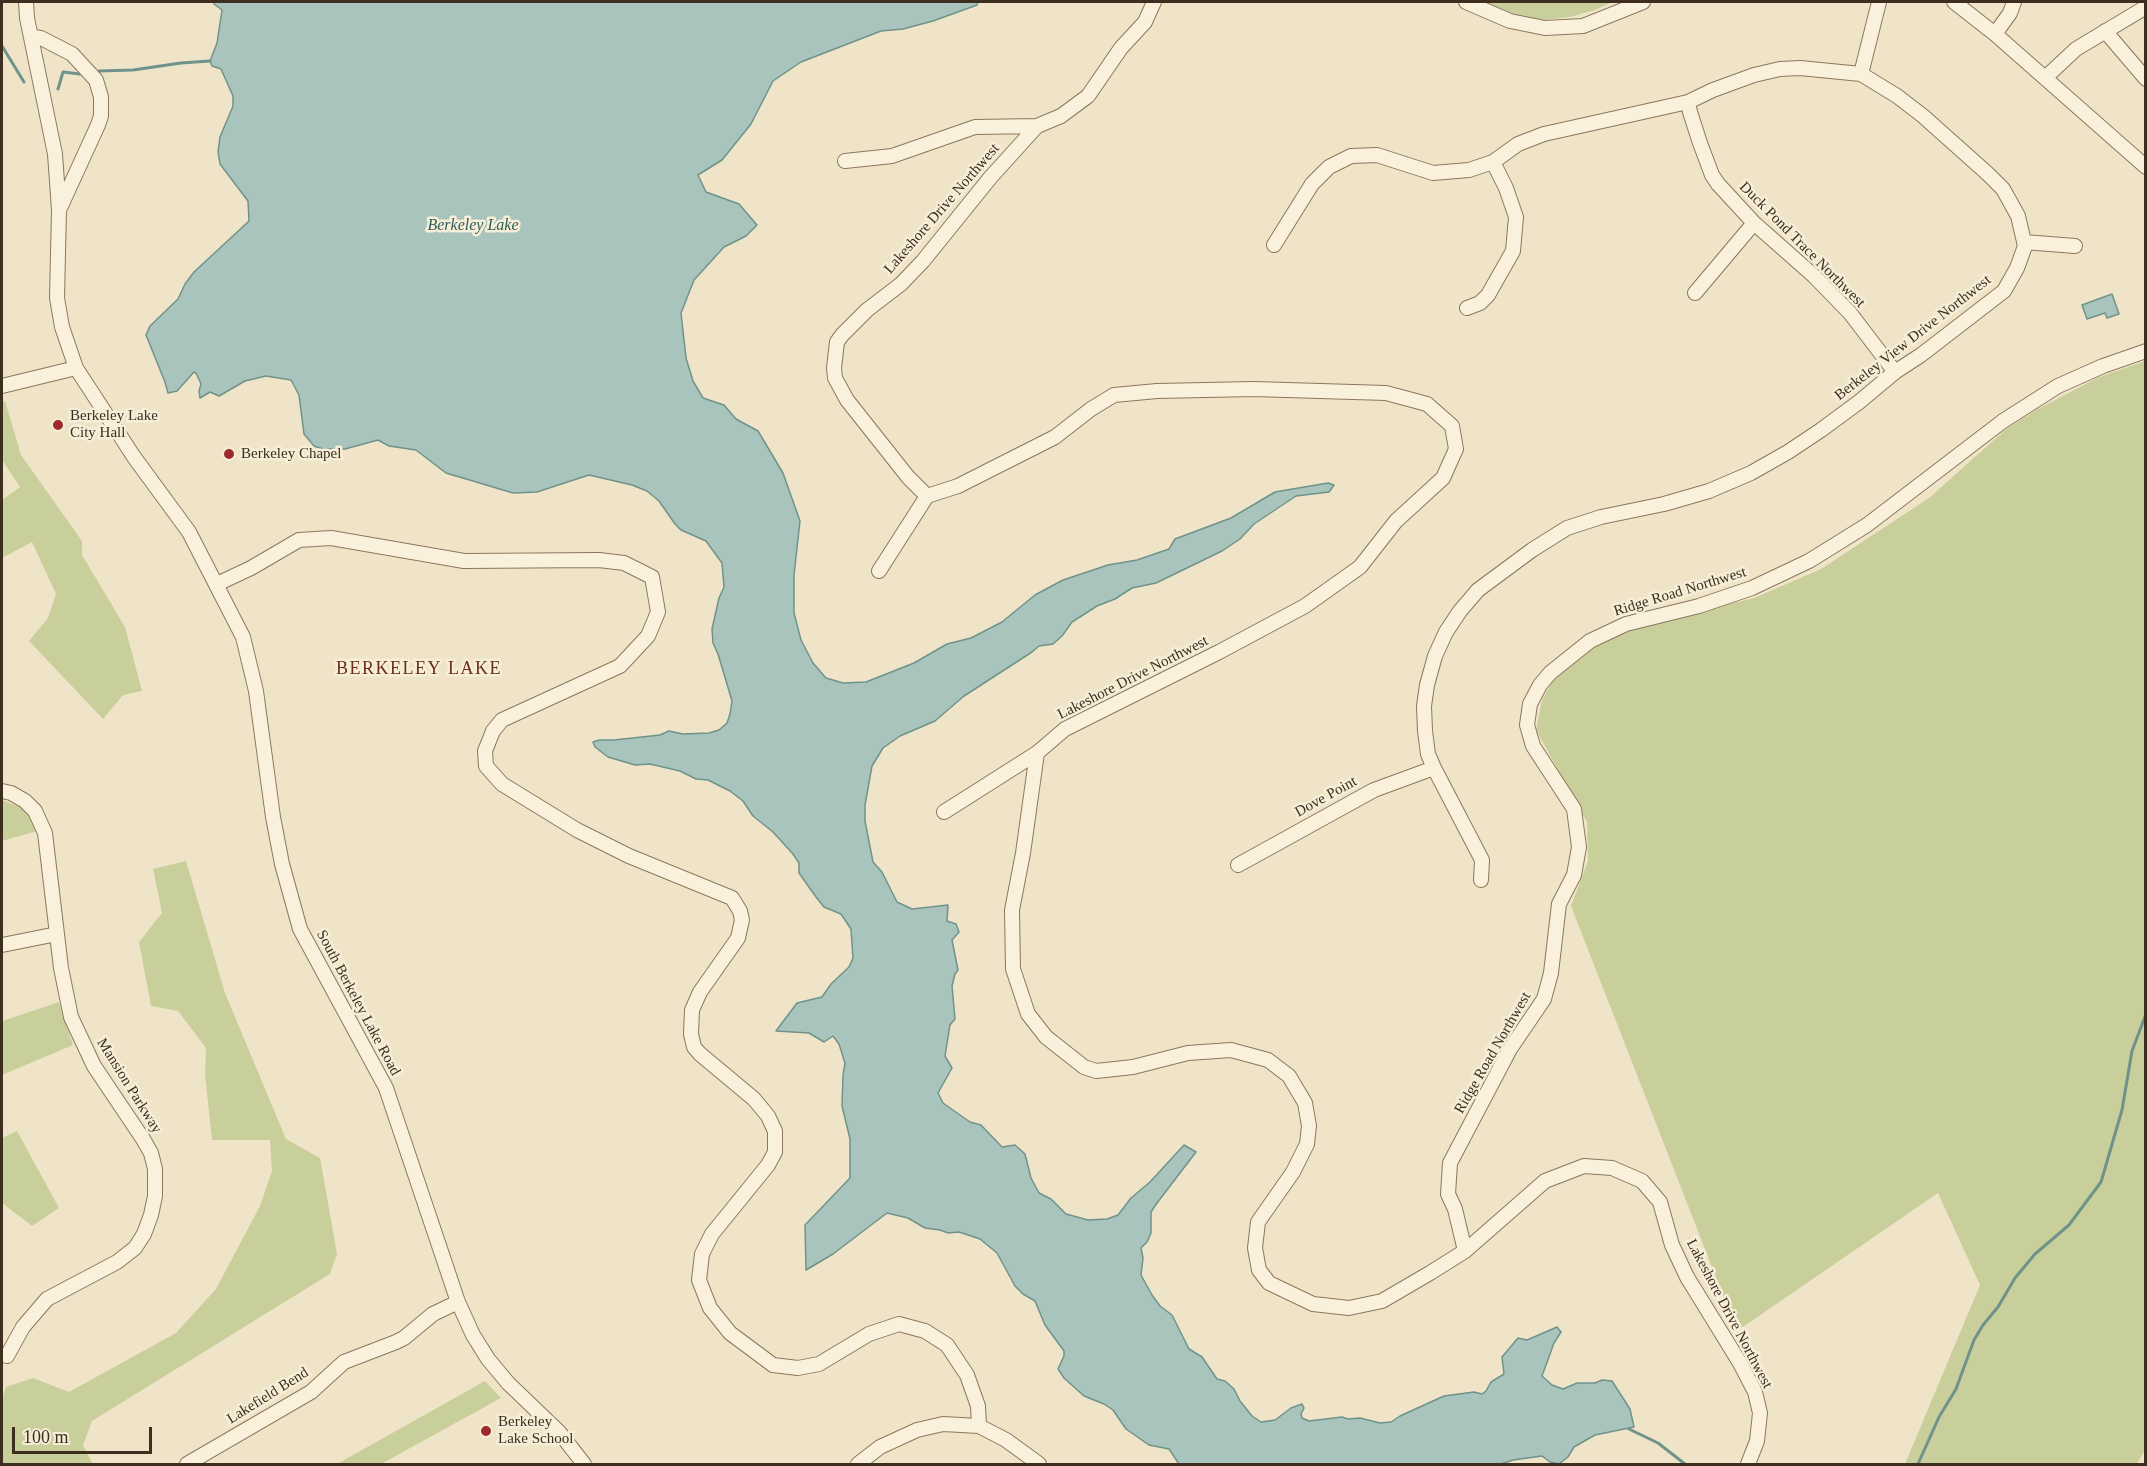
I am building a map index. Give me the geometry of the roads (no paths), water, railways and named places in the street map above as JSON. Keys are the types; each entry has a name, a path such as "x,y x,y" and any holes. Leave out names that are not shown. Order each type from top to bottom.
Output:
{"street":[{"name":"South Berkeley Lake Road","path":"26,2 55,154 59,210 57,298 62,327 76,368 134,457 189,532 243,637 256,691 273,817 282,864 300,929 386,1088 458,1302 473,1335 488,1359 524,1400 559,1432 584,1464"},
{"name":"Lakeshore Drive Northwest","path":"1154,2 1145,22 1121,48 1088,96 1061,116 1037,126 990,178 923,261 901,284 867,310 837,342 834,359 835,378 847,400 908,477 927,496 958,486 1055,437 1091,409 1114,395 1156,391 1254,388 1386,393 1427,404 1452,426 1456,449 1443,478 1396,521 1360,567 1295,611 1065,729 1037,753 1023,854 1012,910 1013,969 1028,1014 1046,1037 1068,1056 1084,1067 1096,1071 1133,1067 1188,1053 1231,1050 1268,1060 1289,1076 1305,1103 1309,1126 1307,1144 1293,1172 1258,1222 1255,1248 1259,1270 1269,1283 1312,1304 1349,1308 1382,1301 1465,1251 1545,1181 1584,1166 1612,1168 1642,1181 1660,1202 1672,1245 1687,1277 1755,1392 1760,1413 1757,1441 1748,1464"},
{"path":"1466,2 1510,21 1545,28 1583,26 1641,2"},
{"path":"1861,74 1879,2"},
{"path":"1954,2 1995,34 2145,167"},
{"path":"1995,34 2010,13 2014,2"},
{"path":"2045,78 2076,49 2145,6"},
{"path":"2105,31 2145,79"},
{"path":"31,36 41,38 72,54 96,80 101,97 101,116 98,125 59,210"},
{"path":"1274,245 1312,184 1329,167 1352,156 1377,155 1433,173 1469,170 1493,162 1518,144 1553,132 1688,102 1754,75 1780,69 1800,68 1861,74 1897,96 1923,116 2003,189 2018,216 2024,242 2075,246"},
{"name":"Duck Pond Trace Northwest","path":"1688,102 1712,175 1718,184 1754,224 1814,276 1850,312 1895,372"},
{"path":"845,161 892,156 975,127 1037,126"},
{"path":"1467,308 1480,303 1488,295 1513,251 1516,217 1506,188 1493,162"},
{"path":"1695,293 1754,224"},
{"name":"Berkeley View Drive Northwest","path":"1481,880 1482,860 1434,768 1428,753 1425,731 1424,706 1435,656 1460,610 1478,590 1532,550 1567,528 1601,517 1709,491 1751,473 1788,452 1859,402 1895,372 1921,355 2004,291 2017,268 2025,246 2024,242"},
{"name":"Ridge Road Northwest","path":"1465,1251 1455,1209 1448,1194 1450,1163 1510,1049 1544,999 1551,974 1559,904 1574,875 1580,847 1574,809 1533,746 1527,725 1530,704 1540,685 1590,641 1626,624 1699,606 1752,588 1809,561 1867,525 2004,421 2058,386 2145,351"},
{"path":"2,386 76,368"},
{"path":"879,572 927,496"},
{"path":"217,584 251,568 299,540 331,538 464,561 598,560 624,563 651,577 658,612 648,636 620,666 502,720 493,731 485,751 486,766 502,784 577,830 629,856 732,898 740,910 742,920 738,938 700,992 692,1010 691,1034 694,1047 700,1054 754,1099 768,1116 775,1131 775,1152 768,1165 712,1234 702,1254 699,1280 710,1308 730,1333 773,1365 798,1368 819,1364 869,1334 899,1324 925,1331 947,1345 967,1375 978,1406 979,1426"},
{"path":"944,812 1037,753"},
{"name":"Dove Point","path":"1238,865 1374,790 1434,768"},
{"name":"Mansion Parkway","path":"2,791 25,801 35,811 45,833 61,968 71,1017 94,1066 151,1153 155,1169 155,1196 144,1234 135,1248 117,1262 47,1299 23,1327 7,1356"},
{"path":"2,945 57,934"},
{"name":"Lakefield Bend","path":"187,1464 311,1392 344,1362 404,1338 433,1314 458,1302"},
{"path":"858,1464 880,1447 917,1430 943,1424 979,1426 1006,1440 1039,1464"}],"water":[{"name":"Berkeley Lake","path":"214,2 978,2 977,5 933,21 903,29 881,31 801,62 773,81 751,124 722,160 698,175 706,192 739,204 757,225 746,236 724,247 694,280 681,313 686,358 693,381 703,398 724,405 736,419 758,431 783,473 800,521 794,575 794,613 801,640 813,663 826,678 843,683 866,682 914,663 947,644 971,638 1002,622 1035,595 1063,580 1169,549 1175,539 1231,518 1275,492 1328,483 1334,485 1329,492 1296,496 1254,524 1240,539 1222,551 1156,583 1132,588 1115,599 1097,606 1072,622 1053,644 1039,646 964,696 935,721 900,736 883,748 872,766 865,805 865,821 873,862 882,872 897,902 912,909 948,905 947,921 956,924 959,932 952,940 958,970 952,986 955,1019 950,1025 945,1056 952,1068 938,1093 943,1103 970,1122 981,1125 1002,1147 1015,1145 1025,1154 1031,1178 1039,1193 1051,1199 1066,1214 1088,1220 1107,1219 1118,1215 1131,1198 1150,1182 1184,1145 1196,1152 1151,1212 1151,1233 1141,1248 1143,1258 1141,1275 1160,1306 1172,1315 1189,1349 1202,1357 1217,1379 1225,1381 1234,1389 1252,1416 1261,1422 1275,1420 1291,1408 1302,1404 1304,1408 1302,1418 1309,1421 1342,1417 1360,1418 1380,1423 1391,1422 1444,1396 1474,1392 1482,1394 1491,1382 1504,1374 1502,1357 1518,1338 1527,1340 1557,1327 1561,1332 1554,1343 1542,1376 1552,1385 1563,1389 1577,1383 1612,1381 1630,1409 1634,1427 1595,1435 1574,1447 1568,1457 1559,1464 1550,1462 1542,1456 1501,1464 1179,1464 1169,1449 1149,1445 1126,1429 1113,1410 1084,1396 1064,1378 1058,1369 1064,1351 1045,1325 1035,1301 1015,1286 997,1253 980,1239 959,1232 948,1233 925,1228 908,1218 887,1213 833,1254 806,1270 805,1225 850,1178 850,1139 842,1106 845,1063 839,1044 833,1036 824,1042 809,1033 776,1031 797,1003 822,997 831,984 849,967 853,958 851,929 841,914 824,907 816,897 799,873 799,863 793,854 773,832 753,816 743,801 730,791 708,780 696,779 680,771 650,764 635,765 608,757 595,747 593,742 660,735 669,731 683,734 709,733 719,730 727,723 732,701 713,643 712,629 724,587 722,563 706,541 681,530 659,501 647,491 632,485 589,475 537,492 513,493 446,473 416,450 389,446 378,440 345,449 323,449 314,446 304,434 299,395 291,380 266,376 245,381 219,396 210,392 200,398 201,384 194,372 177,391 168,393 146,335 150,326 178,299 194,272 249,221 248,201 220,164 218,152 220,137 233,106 233,96 221,69 212,66 210,61 217,43 222,10"},
{"path":"2112,294 2119,314 2107,318 2105,313 2087,319 2082,305"}],"waterway":[{"path":"2,46 24,82"},
{"path":"99,71 133,70 210,61"},
{"path":"58,89 63,72 80,74"},
{"path":"1918,1464 1939,1417 1956,1389 1974,1340 1983,1325 1998,1307 2015,1278 2035,1254 2069,1225 2101,1182 2122,1110 2132,1051 2146,1014"},
{"path":"1629,1429 1658,1443 1685,1464"}],"place":[{"name":"Berkeley Lake City Hall","path":"58,425"},
{"name":"Berkeley Chapel","path":"229,454"},
{"name":"Berkeley Lake School","path":"486,1431"}],"district":[{"name":"BERKELEY LAKE","path":"419,669"}]}
